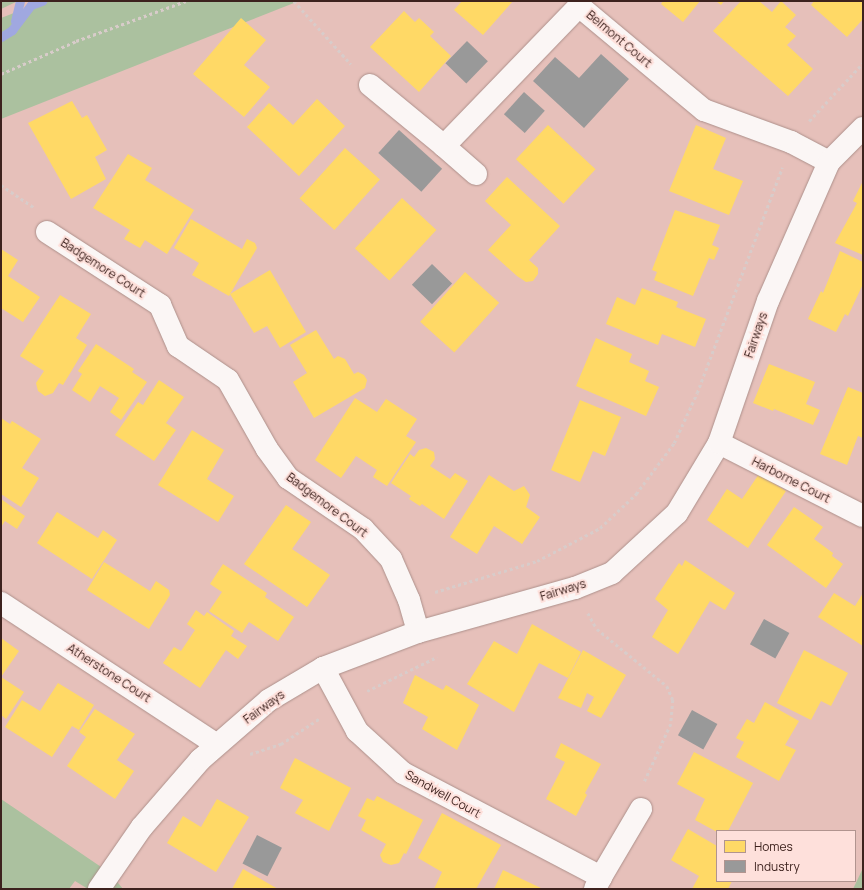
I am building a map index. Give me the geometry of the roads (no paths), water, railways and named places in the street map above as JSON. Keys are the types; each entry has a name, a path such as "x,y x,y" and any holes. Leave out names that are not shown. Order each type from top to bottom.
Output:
{"street":[{"name":"Belmont Court","path":"444,146 579,6 704,110 791,142 829,162"},
{"path":"370,85 476,174"},
{"name":"Fairways","path":"99,889 142,828 216,744 270,700 323,668 418,632 575,588 612,572 677,513 719,443 768,301 829,162 863,128"},
{"name":"Badgemore Court","path":"47,232 160,305 178,346 228,380 267,449 288,478 363,529 391,559 409,600 418,632"},
{"name":"Harborne Court","path":"719,443 863,516"},
{"name":"Atherstone Court","path":"1,603 216,744"},
{"name":"Sandwell Court","path":"323,668 357,731 403,773 598,883 640,810"}],"waterway":[{"path":"15,21 20,1"},
{"path":"1,37 12,30 31,5 42,1"}]}
